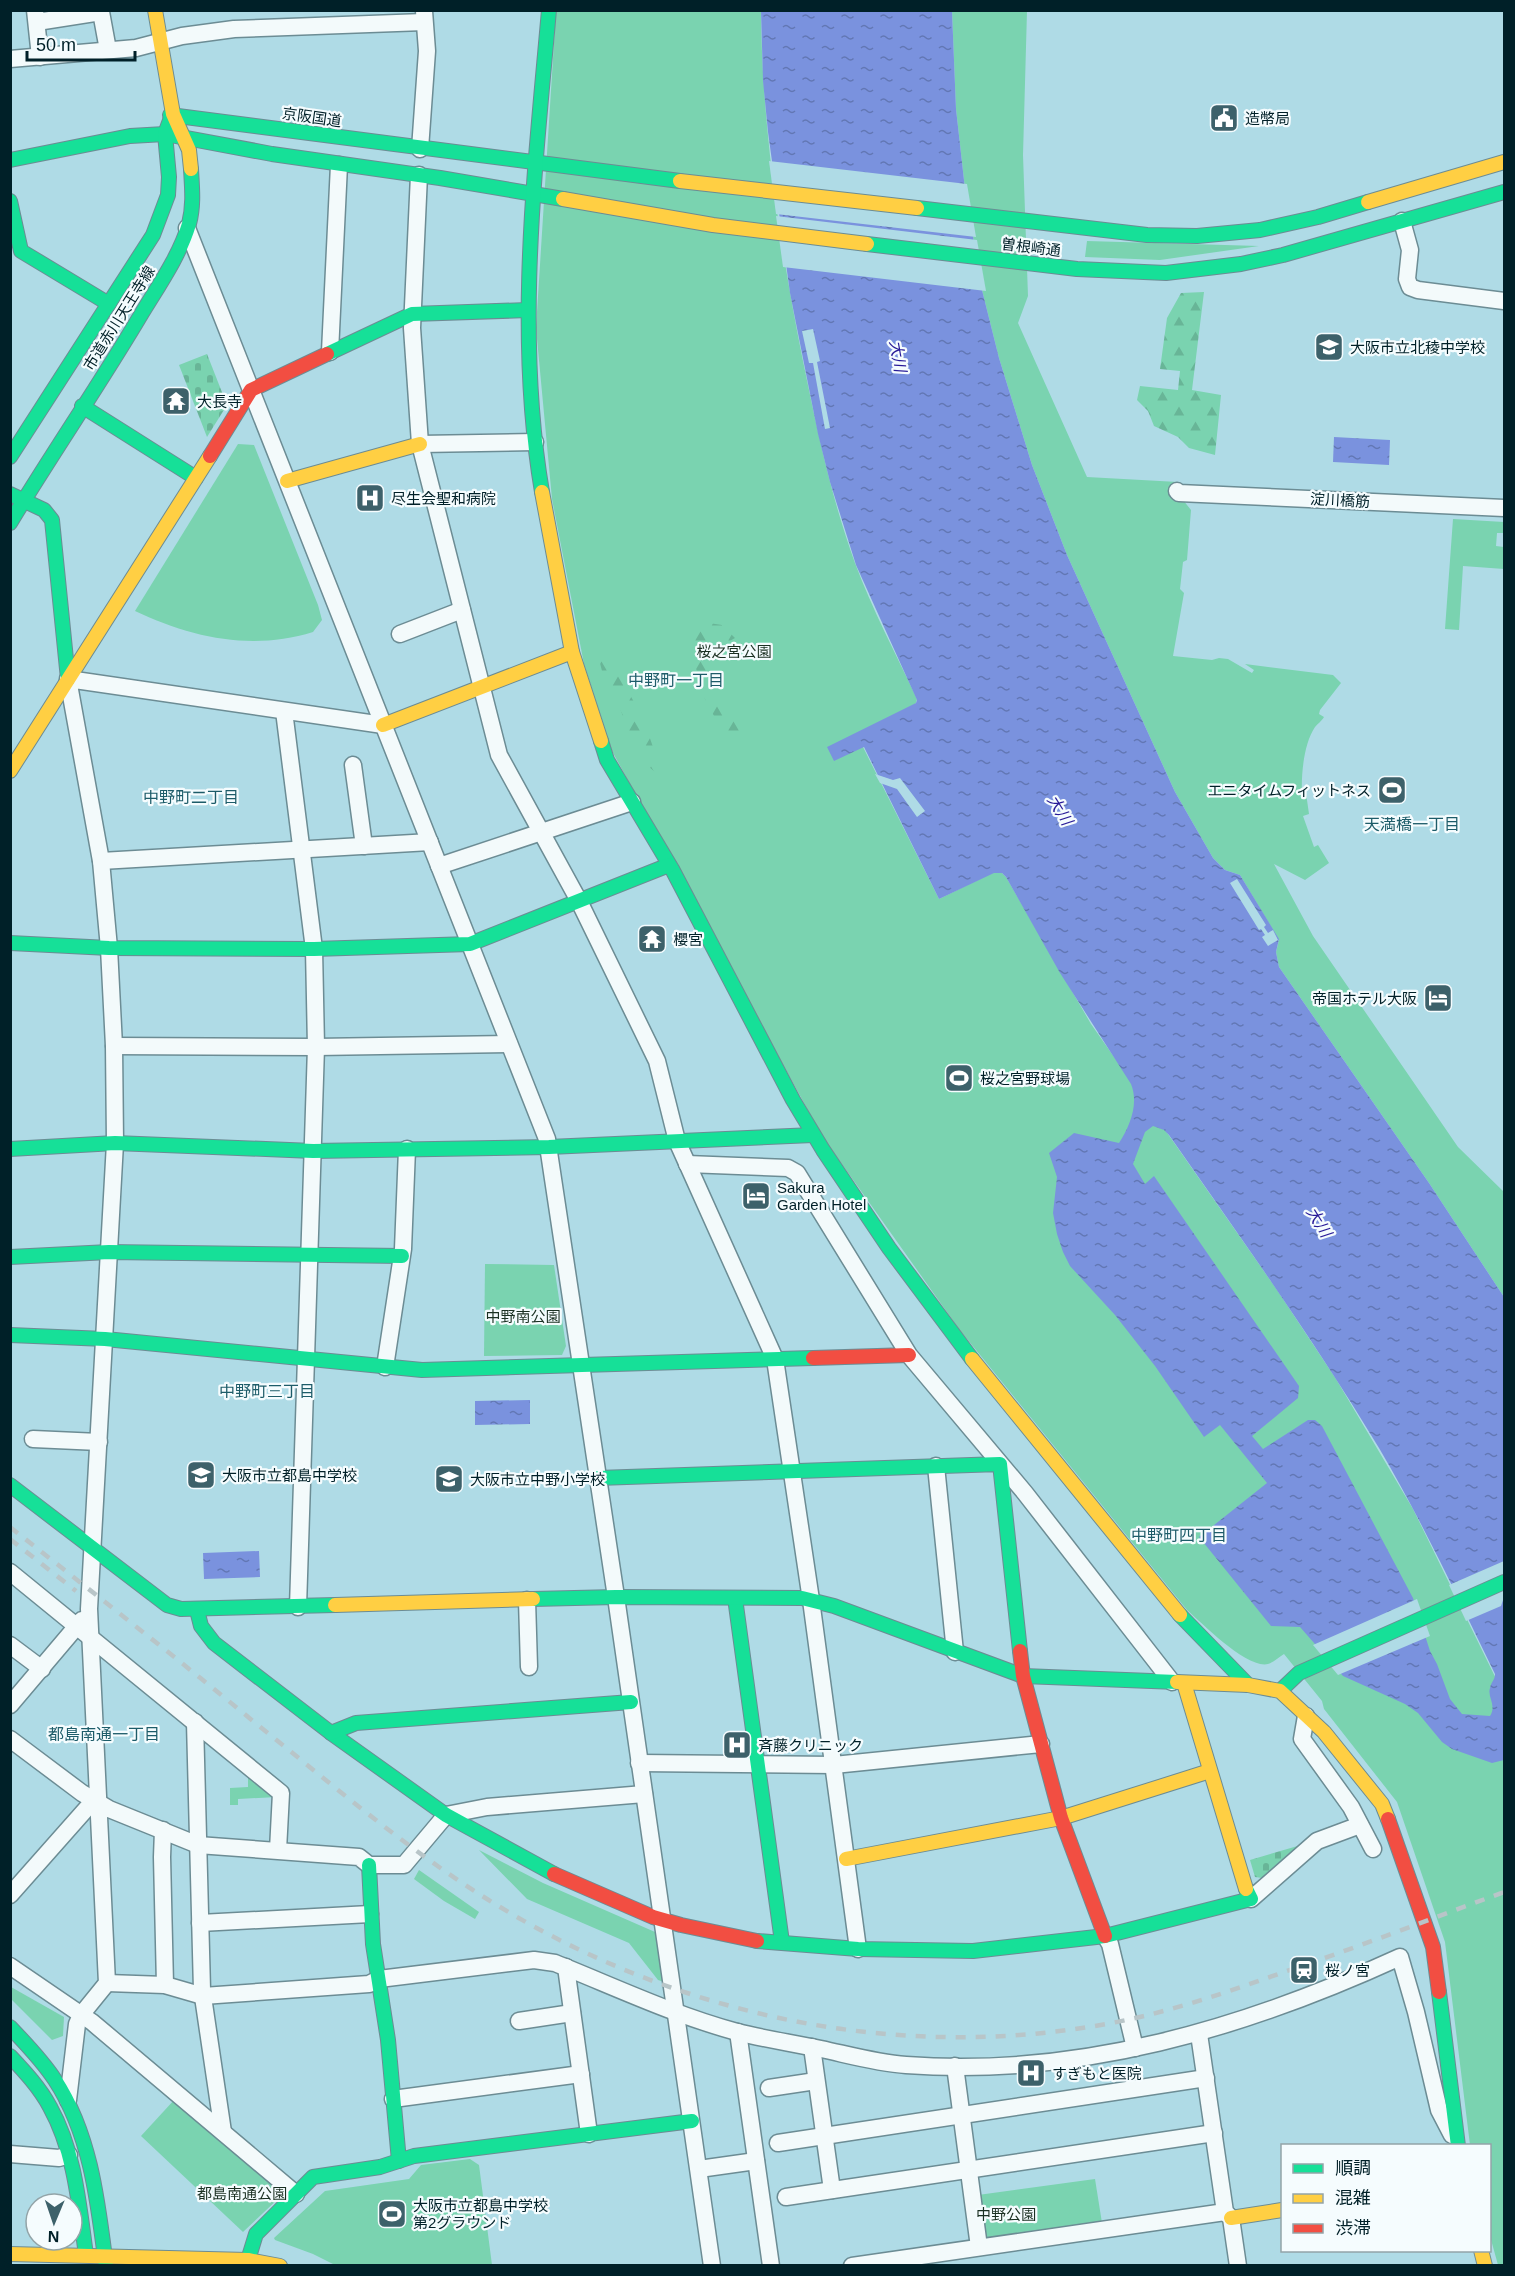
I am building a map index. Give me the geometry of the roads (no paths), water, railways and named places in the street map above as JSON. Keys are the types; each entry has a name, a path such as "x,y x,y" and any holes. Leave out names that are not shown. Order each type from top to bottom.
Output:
{"main road":[{"name":"市道赤川天王寺線","path":"10,457 153,235 168,195 169,177 165,134 167,115 155,10"},
{"path":"549,10 536,164 541,195 528,310 529,368 535,442 555,570 572,652 603,752 669,865 813,1135 867,1215 988,1381 1183,1618 1248,1685"},
{"name":"市道赤川天王寺線","path":"10,523 131,332 172,263 187,228 193,200 189,150 183,136 167,115"},
{"name":"京阪国道","path":"167,115 611,173"},
{"path":"10,160 130,136 165,134 339,165 541,195"},
{"name":"曽根崎通","path":"611,173 1123,234 1164,236 1220,235 1260,230 1318,217 1504,162"},
{"name":"曽根崎通","path":"541,195 713,225 1077,269 1136,272 1200,270 1282,255 1504,192"},
{"path":"10,201 14,255 109,304"},
{"path":"10,771 251,390 412,314 528,310"},
{"path":"82,406 196,478"},
{"path":"287,481 420,444"},
{"path":"10,494 48,513 53,524 68,679"},
{"path":"383,725 572,652"},
{"path":"10,943 109,948 314,949 470,944 669,865"},
{"path":"10,1149 115,1143 314,1151 549,1147 813,1135"},
{"path":"10,1257 109,1252 402,1256"},
{"path":"10,1335 105,1339 422,1370 909,1355"},
{"path":"598,1478 1000,1464 1023,1676 1061,1818 1105,1936"},
{"path":"10,1485 167,1605 181,1609 616,1597 811,1600 1023,1676 1248,1685 1280,1691 1324,1732 1382,1804 1399,1844 1433,1947 1457,2144"},
{"path":"1280,1691 1299,1673 1504,1582"},
{"path":"735,1598 782,1942"},
{"path":"197,1610 201,1626 214,1643 331,1733 446,1815 544,1870 663,1920 750,1940 858,1949 973,1951 1105,1936 1251,1899 1244,1885 1210,1771 1178,1682"},
{"path":"331,1733 356,1723 631,1702"},
{"path":"846,1859 1061,1818 1210,1771"},
{"path":"369,1865 370,1914 399,2161"},
{"path":"10,2026 46,2066 68,2100 83,2134 89,2156 105,2261"},
{"path":"14,2066 50,2107 59,2125 69,2155 87,2260"},
{"path":"248,2263 256,2234 313,2177 380,2167 414,2156 692,2121"},
{"path":"1228,2215 1281,2211"},
{"path":"10,2254 105,2261 280,2265"}],"street":[{"path":"40,57 36,16 100,12 108,50"},
{"path":"10,59 136,48 182,36 234,29 424,16 427,51 420,148"},
{"path":"330,352 339,165"},
{"path":"419,176 412,314 420,444 499,754 579,901 657,1061 677,1141 775,1359 811,1600 858,1949"},
{"path":"1402,221 1410,250 1407,279 1410,287 1504,301"},
{"path":"187,228 549,1147 712,2265"},
{"path":"420,444 535,442"},
{"name":"淀川橋筋","path":"1177,491 1215,495 1504,508"},
{"path":"400,634 462,610"},
{"path":"68,2100 77,2024 81,2014 107,1983 98,1803 84,1632 89,1609 94,1549 115,1143 114,1046 109,948 101,861 68,679 383,725"},
{"path":"284,711 314,949 316,1047 298,1607"},
{"path":"353,765 364,846"},
{"path":"439,866 632,802"},
{"path":"101,861 430,842"},
{"path":"114,1046 316,1047 509,1044"},
{"path":"385,1367 402,1256 407,1149"},
{"path":"687,1164 788,1168 797,1173 909,1355 1178,1682"},
{"path":"33,1440 99,1442"},
{"path":"936,1466 955,1652"},
{"path":"10,1572 281,1793 278,1850"},
{"path":"527,1600 529,1667"},
{"path":"10,1705 42,1669 84,1632"},
{"path":"10,1645 42,1669"},
{"path":"1306,1716 1302,1739 1351,1807 1373,1849"},
{"path":"195,1722 203,1996 223,2132"},
{"path":"10,1739 98,1803 198,1845 359,1857 369,1865 404,1865 446,1815 487,1807 644,1794"},
{"path":"639,1763 834,1765 1041,1744"},
{"path":"10,1895 87,1808 98,1803"},
{"path":"1251,1899 1317,1840 1360,1825"},
{"path":"163,1830 165,1985"},
{"path":"200,1923 370,1914"},
{"path":"1105,1936 1110,1944 1135,2048"},
{"path":"107,1983 165,1985 203,1996 369,1984 379,1979 534,1960 555,1963 677,2013 738,2032 886,2063 955,2066 1047,2063 1199,2034 1336,1986 1400,1957 1416,2012 1439,2110 1456,2144"},
{"path":"10,1966 81,2014 296,2194"},
{"path":"566,1967 589,2134"},
{"path":"519,2021 572,2013"},
{"path":"738,2032 771,2265"},
{"path":"1199,2034 1238,2265"},
{"path":"812,2047 832,2190"},
{"path":"955,2066 979,2247"},
{"path":"393,2099 581,2074"},
{"path":"778,2143 1206,2078"},
{"path":"770,2088 816,2081"},
{"path":"786,2197 1214,2133"},
{"path":"10,2154 59,2158 69,2155"},
{"path":"699,2169 756,2161"},
{"path":"852,2265 1228,2215"}],"water":[{"name":"大川","path":"761,11 952,11 956,109 965,189 982,290 999,358 1032,465 1067,555 1175,792 1213,858 1225,870 1240,875 1279,939 1276,952 1279,967 1429,1183 1504,1297 1504,1760 1492,1763 1452,1749 1442,1742 1418,1713 1405,1704 1343,1676 1300,1627 1271,1626 1199,1537 1267,1483 1220,1425 1204,1437 1155,1366 1115,1315 1070,1266 1057,1234 1053,1213 1057,1177 1049,1153 1074,1133 1119,1143 1127,1129 1134,1107 1131,1084 1060,973 1006,877 1002,873 994,873 939,899 864,747 834,761 827,747 916,703 917,700 856,565 830,482 818,434 790,293 763,81","holes":["1153,1126 1164,1130 1303,1329 1395,1476 1495,1674 1489,1691 1493,1708 1490,1716 1462,1714 1450,1699 1430,1651 1413,1598 1322,1426 1315,1420 1308,1420 1263,1449 1252,1436 1298,1398 1299,1386 1154,1176 1145,1184 1133,1164 1145,1132"]},
{"path":"1334,437 1390,440 1389,465 1333,462"},
{"path":"530,1400 530,1424 475,1425 475,1401"},
{"path":"259,1551 260,1577 204,1579 203,1553"}],"railway":[{"path":"10,1527 367,1813 426,1858 487,1899 558,1939 631,1973 707,1999 785,2019 865,2032 945,2037 1026,2035 1106,2024 1218,1995 1504,1892"},
{"path":"10,1539 76,1591"}],"place":[{"name":"造幣局","path":"1224,118"},
{"name":"大阪市立北稜中学校","path":"1329,347"},
{"name":"大長寺","path":"176,401"},
{"name":"尽生会聖和病院","path":"370,498"},
{"name":"エニタイムフィットネス","path":"1392,790"},
{"name":"櫻宮","path":"652,939"},
{"name":"帝国ホテル大阪","path":"1438,998"},
{"name":"桜之宮野球場","path":"959,1078"},
{"name":"Sakura Garden Hotel","path":"756,1196"},
{"name":"大阪市立都島中学校","path":"201,1475"},
{"name":"大阪市立中野小学校","path":"449,1479"},
{"name":"斉藤クリニック","path":"737,1745"},
{"name":"桜ノ宮","path":"1304,1970"},
{"name":"すぎもと医院","path":"1031,2073"},
{"name":"大阪市立都島中学校 第2グラウンド","path":"392,2214"}],"district":[{"name":"中野町一丁目","path":"676,680"},
{"name":"中野町二丁目","path":"191,797"},
{"name":"天満橋一丁目","path":"1412,824"},
{"name":"中野町三丁目","path":"267,1391"},
{"name":"中野町四丁目","path":"1179,1535"},
{"name":"都島南通一丁目","path":"104,1734"}],"park label":[{"name":"桜之宮公園","path":"734,651"},
{"name":"中野南公園","path":"523,1316"},
{"name":"都島南通公園","path":"242,2193"},
{"name":"中野公園","path":"1006,2214"}]}
